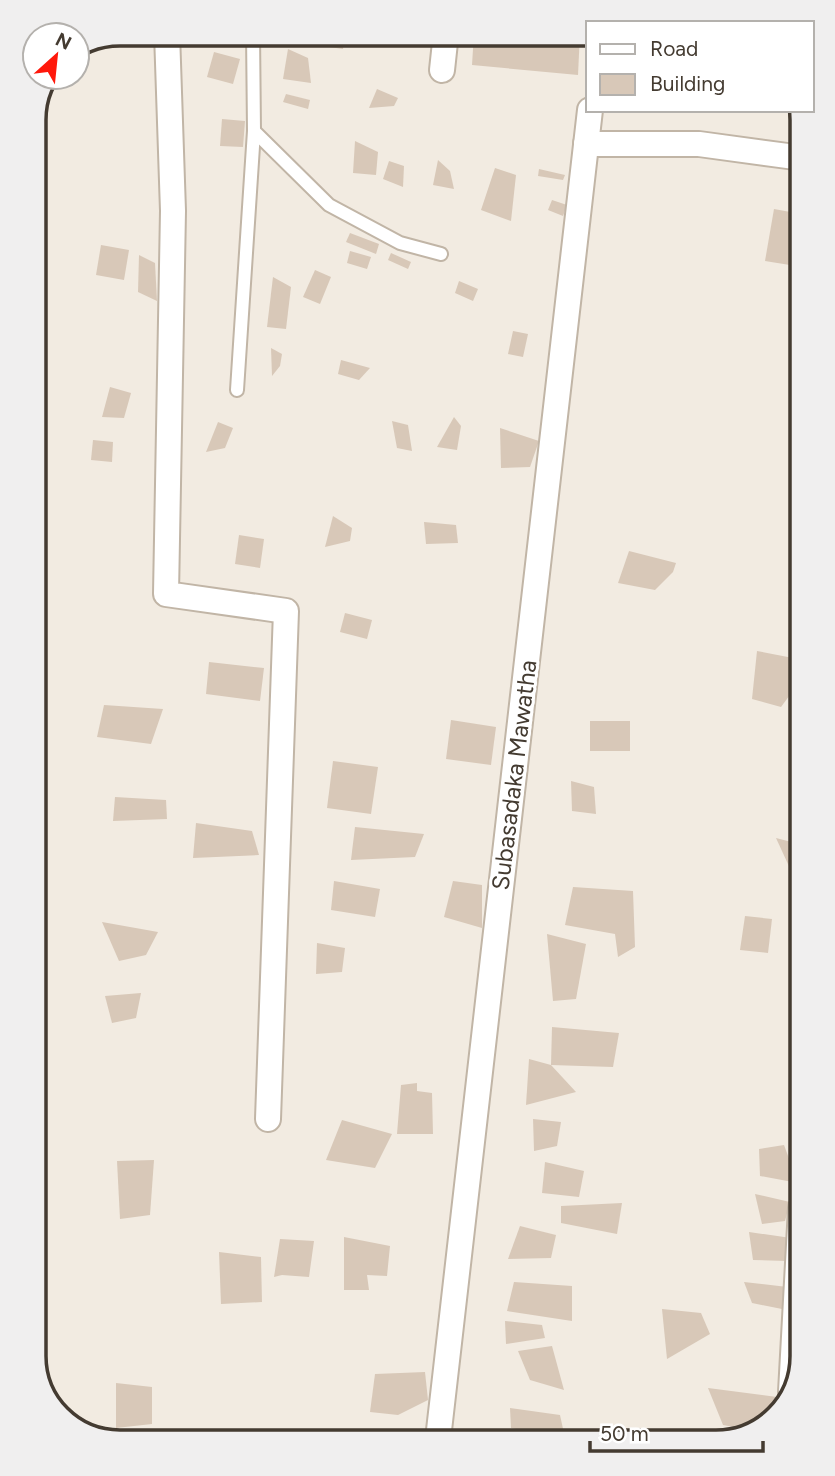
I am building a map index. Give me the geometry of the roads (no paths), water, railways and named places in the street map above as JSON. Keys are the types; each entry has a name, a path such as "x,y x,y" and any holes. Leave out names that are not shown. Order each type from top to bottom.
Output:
{"street":[{"path":"167,46 173,211 166,594 286,611 268,1119"},
{"path":"442,70 445,46"},
{"name":"Subasadaka Mawatha","path":"439,1430 590,112"},
{"path":"586,144 699,144 790,156"}],"lane":[{"path":"237,390 254,131 253,46"},
{"path":"254,131 329,205 400,243 441,254"}]}
